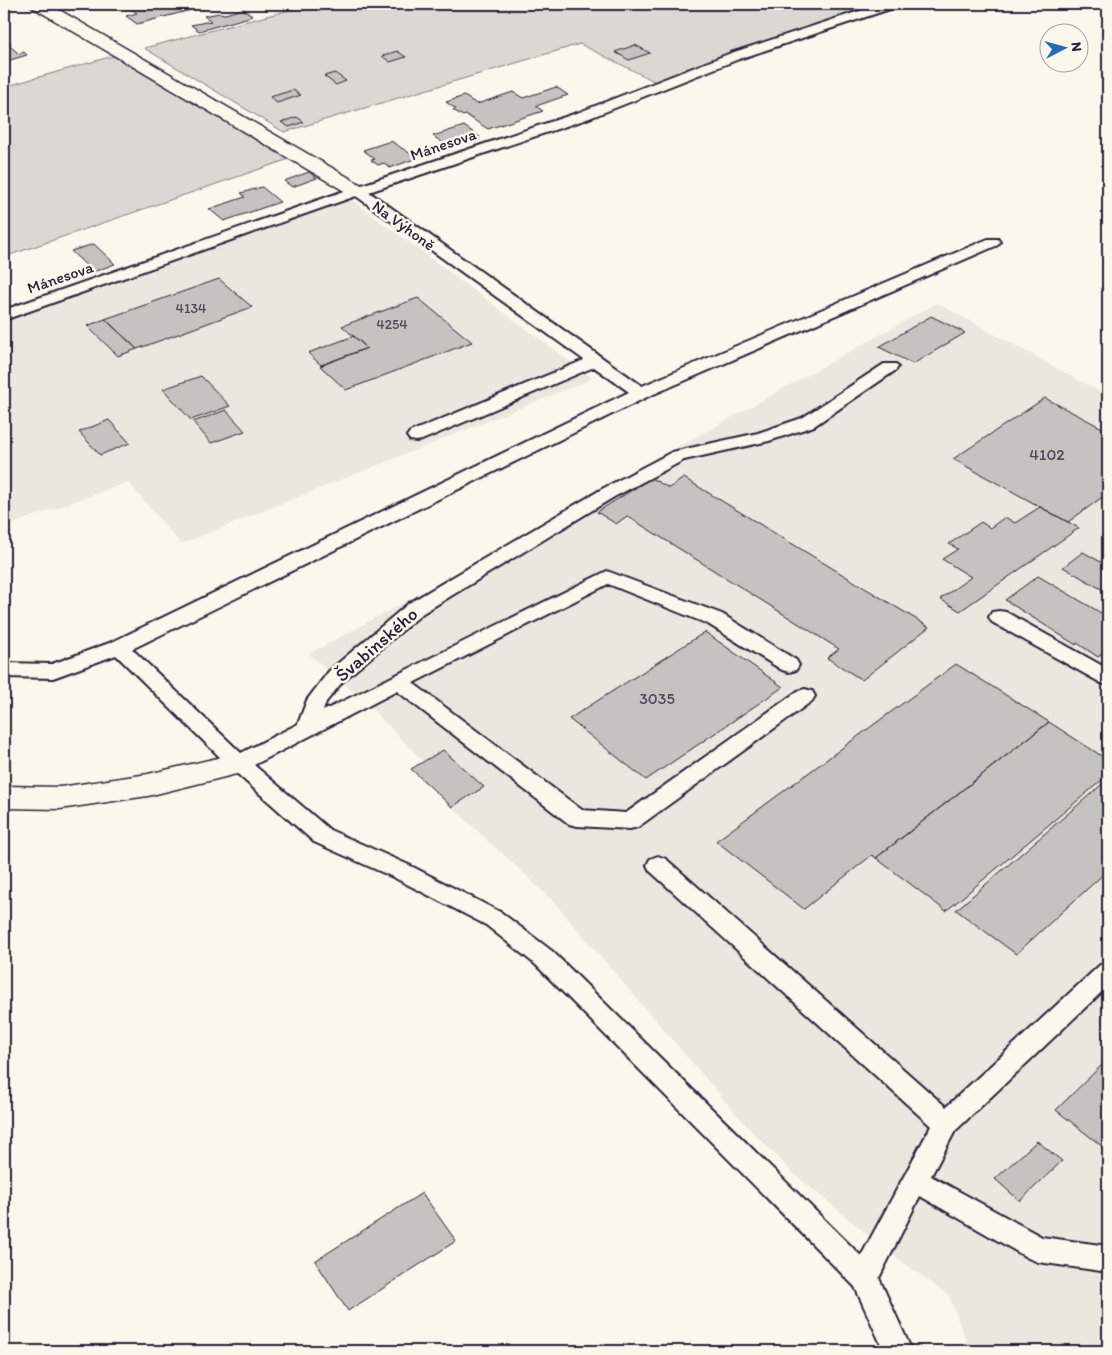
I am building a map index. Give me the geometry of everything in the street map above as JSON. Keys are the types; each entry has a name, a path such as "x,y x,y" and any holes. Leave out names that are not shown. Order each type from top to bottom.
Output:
{"street":[{"name":"Na Výhoně","path":"38,4 358,191"},
{"path":"4,797 70,797 148,785 239,764"}],"lane":[{"name":"Mánesova","path":"4,315 358,191 582,116 735,56 892,4"},
{"name":"Na Výhoně","path":"358,191 641,393"},
{"path":"4,670 53,671 119,647 641,393 994,242"},
{"path":"416,436 595,360"},
{"name":"Švabinského","path":"307,728 317,700 336,676 416,608 608,493 678,456 763,437 808,422 890,367"},
{"path":"239,764 607,577 715,619 789,665"},
{"path":"999,617 1108,678"},
{"path":"119,647 239,764 322,836 403,872 494,919 544,958 865,1278 898,1351"},
{"path":"399,683 577,818 630,821 805,696"},
{"path":"658,864 946,1123"},
{"path":"865,1278 946,1123 1108,972"},
{"path":"915,1180 1038,1249 1108,1259"}],"shaded area":[{"path":"313,4 873,4 656,82 580,44 284,132 144,48"},
{"path":"113,56 289,159 4,257 4,87"},
{"path":"345,195 591,377 585,382 181,544 128,482 4,527 4,309 13,315"},
{"path":"937,303 1108,396 1108,1351 970,1351 949,1296 880,1245 793,1173 745,1124 551,899 411,769 423,761 363,700 309,654 501,550 671,451"}],"building":[{"path":"119,4 189,4 195,9 137,24 126,16 137,13"},
{"path":"243,9 253,16 199,31 191,25 211,21 204,16 219,13 225,14"},
{"path":"4,39 11,43 9,45 19,54 24,52 27,55 4,62"},
{"path":"635,45 650,53 629,60 615,52"},
{"path":"397,51 406,57 390,62 382,56"},
{"path":"335,73 346,81 336,85 324,76"},
{"path":"556,87 568,95 536,106 543,111 488,129 466,115 463,116 453,110 456,109 446,102 464,96 477,104 513,92 523,98"},
{"path":"293,90 301,95 277,103 270,97"},
{"path":"297,117 304,122 289,127 281,122"},
{"path":"464,126 480,137 449,147 433,136"},
{"path":"391,141 417,158 390,168 384,163 378,165 371,160 375,159 363,150"},
{"path":"309,172 317,178 292,187 284,181"},
{"path":"262,187 280,202 224,221 209,209 245,197 241,193"},
{"path":"94,244 115,264 93,272 71,251"},
{"path":"219,279 252,307 137,349 105,319"},
{"path":"418,298 472,342 346,390 320,366 367,348 342,326"},
{"path":"931,316 965,333 913,364 879,347"},
{"path":"105,319 137,349 118,356 87,326"},
{"path":"354,336 367,348 321,365 308,353"},
{"path":"201,376 230,406 191,420 163,389"},
{"path":"1045,398 1108,431 1108,493 1068,522 953,459"},
{"path":"226,410 245,431 211,443 193,422"},
{"path":"109,420 130,443 100,455 79,432"},
{"path":"651,478 669,488 684,478 929,627 862,680 827,658 839,649 627,516 616,524 597,512"},
{"path":"1040,507 1079,528 960,611 940,599 971,577 942,559 958,549 949,544 981,522 990,528 1005,517 1015,523"},
{"path":"1083,552 1108,566 1108,593 1063,567"},
{"path":"1038,576 1108,617 1108,649 1098,657 1005,600"},
{"path":"705,632 783,687 646,780 569,719"},
{"path":"956,664 1049,722 876,858 872,855 804,909 716,841"},
{"path":"1049,722 1108,760 1108,775 946,911 876,858"},
{"path":"443,750 484,787 452,807 411,769"},
{"path":"1108,779 1108,870 1016,954 956,910"},
{"path":"1108,1059 1108,1151 1056,1110"},
{"path":"1037,1141 1062,1161 1020,1201 995,1179"},
{"path":"422,1193 456,1241 348,1311 315,1261"}]}
